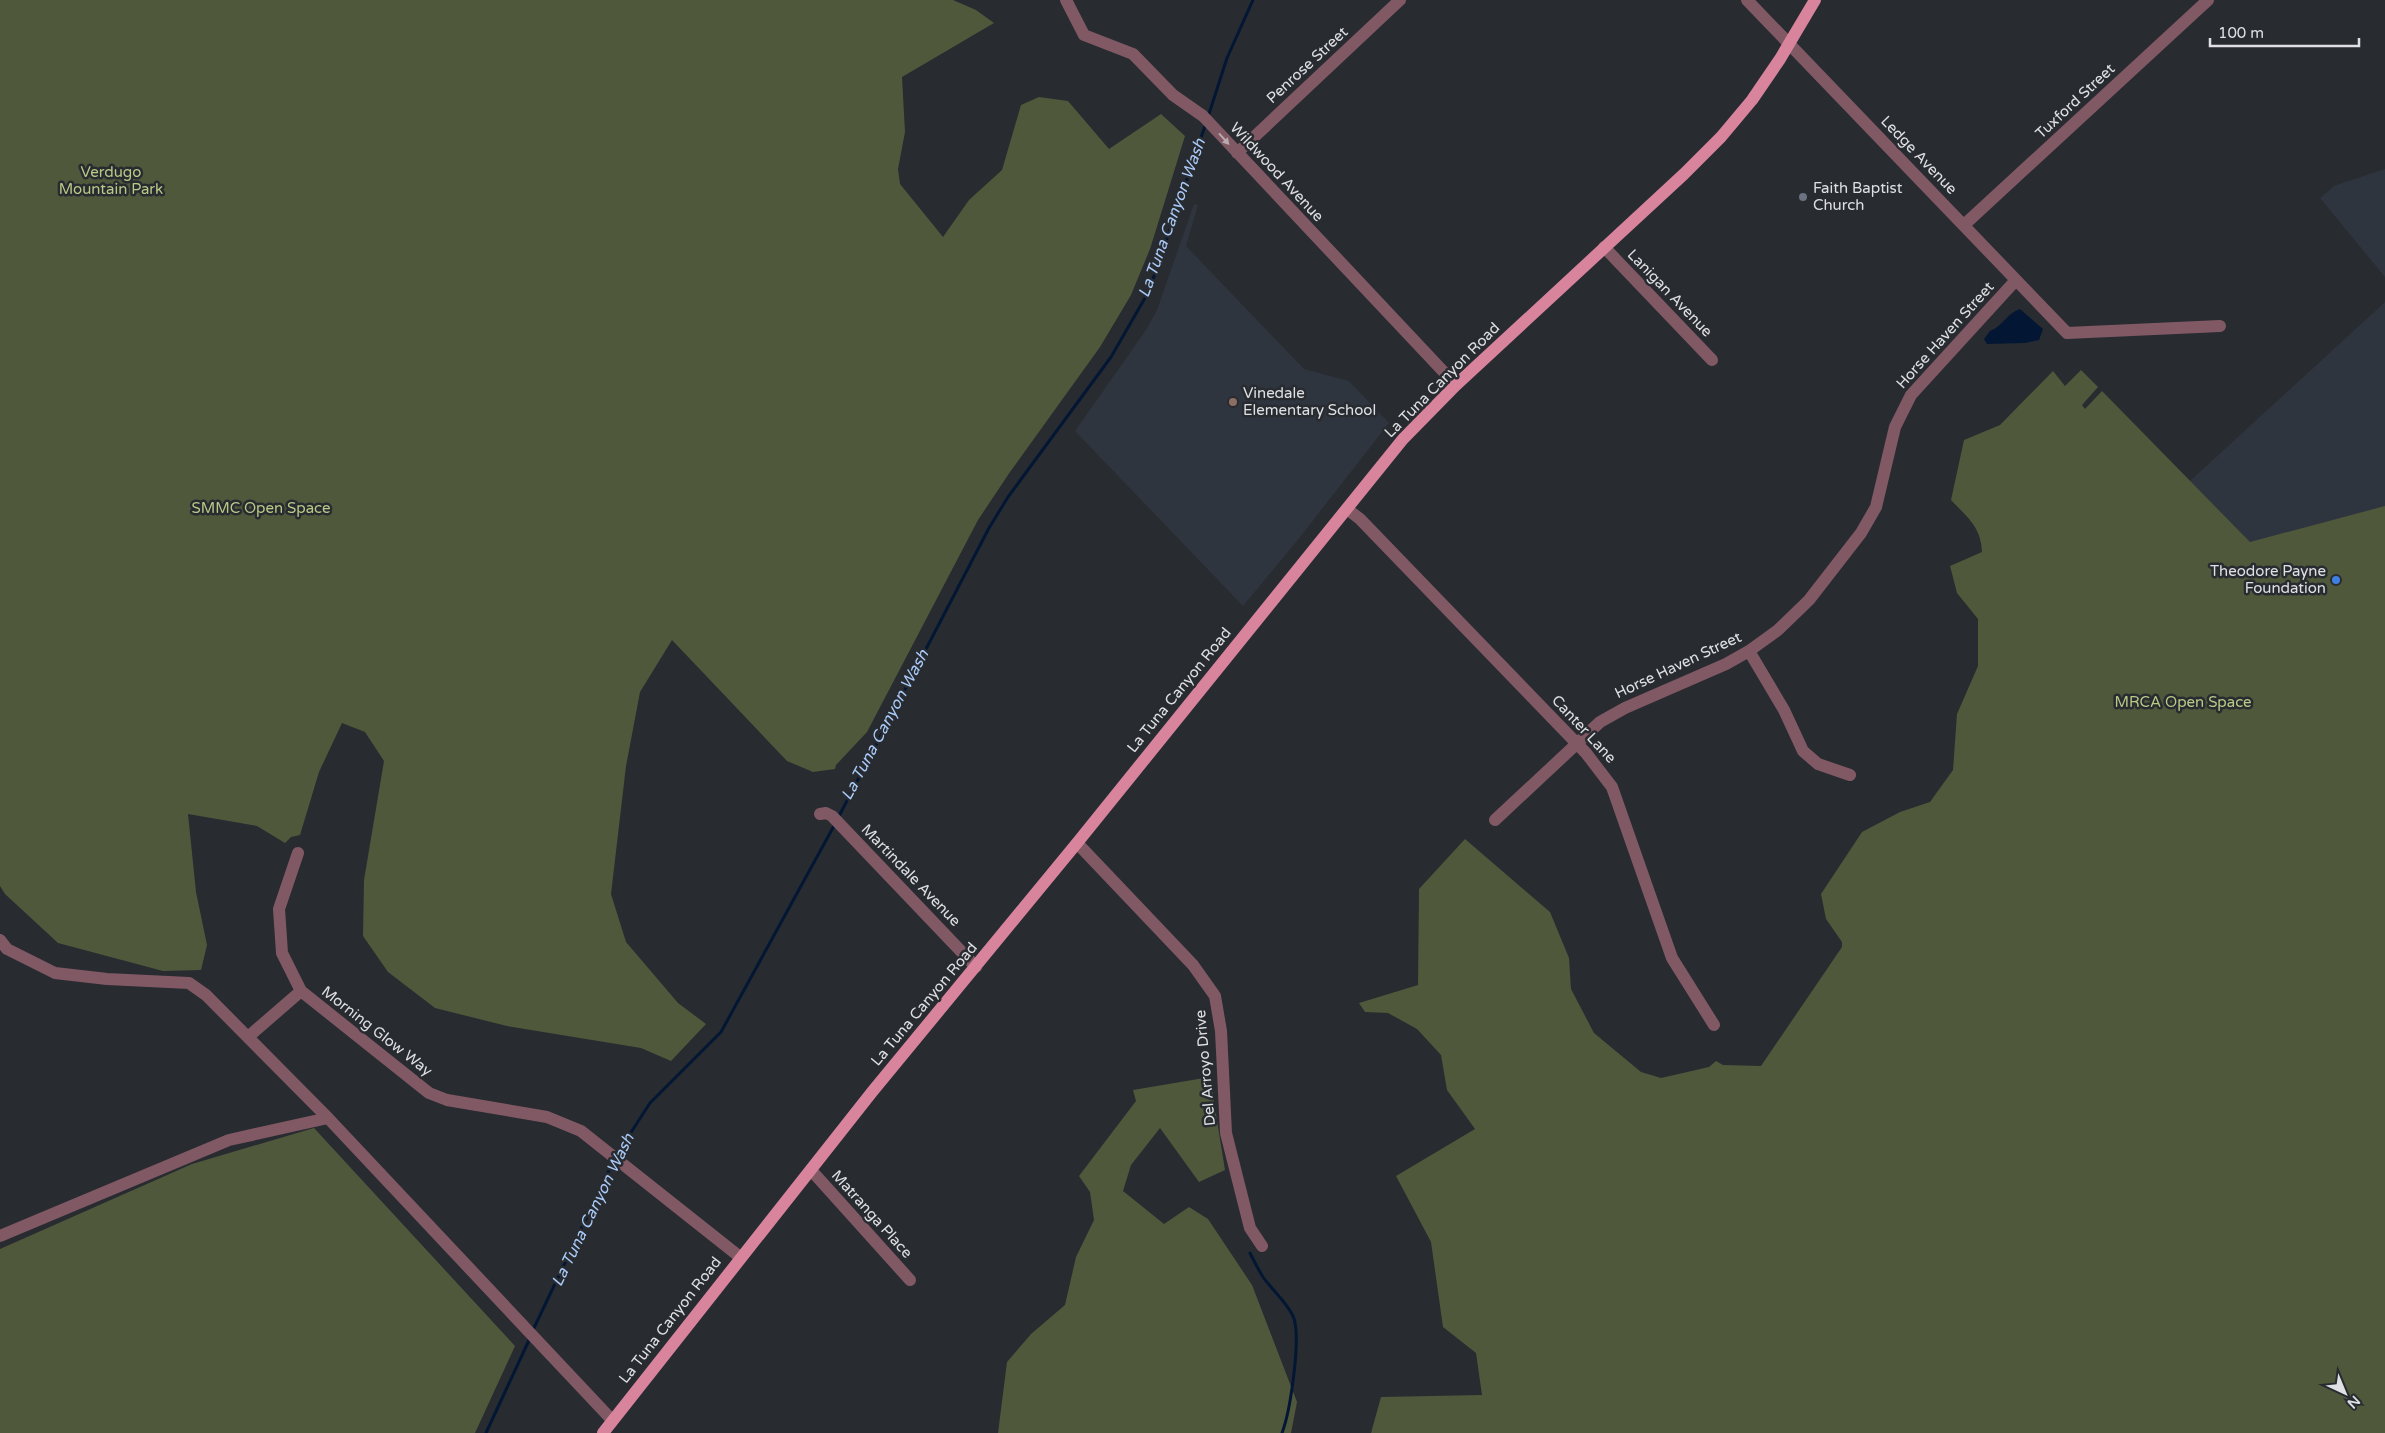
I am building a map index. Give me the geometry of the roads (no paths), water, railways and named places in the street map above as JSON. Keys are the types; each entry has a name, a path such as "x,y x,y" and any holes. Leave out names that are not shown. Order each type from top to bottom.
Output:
{"main road":[{"name":"La Tuna Canyon Road","path":"603,1433 810,1170 1078,843 1403,439 1456,385 1721,138 1765,82 1790,44 1815,0"}],"street":[{"name":"Wildwood Avenue","path":"1066,0 1084,35 1133,54 1172,96 1207,120 1456,385"},
{"name":"Penrose Street","path":"1237,153 1400,0"},
{"name":"Ledge Avenue","path":"1748,0 2067,333 2220,326"},
{"name":"Tuxford Street","path":"1964,225 2208,0"},
{"name":"Lanigan Avenue","path":"1604,247 1712,360"},
{"name":"Horse Haven Street","path":"1495,820 1600,722 1625,708 1726,664 1749,651 1778,630 1809,600 1861,533 1879,501 1895,427 1911,395 2016,280"},
{"name":"Canter Lane","path":"1347,509 1360,519 1576,743 1610,783 1672,958 1714,1025"},
{"path":"1749,651 1784,710 1803,751 1818,764 1850,775"},
{"name":"Martindale Avenue","path":"831,818 976,967"},
{"name":"Del Arroyo Drive","path":"1078,843 1193,965 1215,996 1221,1030 1226,1133 1250,1228 1262,1246"},
{"name":"Morning Glow Way","path":"298,853 279,909 282,953 301,991 429,1093 447,1100 547,1117 581,1131 740,1257"},
{"path":"0,940 6,948 55,973 107,979 189,983 206,995 328,1118 612,1420"},
{"path":"248,1036 301,991"},
{"path":"0,1236 229,1140 328,1118"},
{"name":"Matranga Place","path":"810,1170 910,1280"}],"water":[{"path":"2020,309 2043,329 2039,340 2025,343 1987,344 1984,339 1990,331"}],"waterway":[{"name":"La Tuna Canyon Wash","path":"1208,117 1227,58 1253,0"},
{"name":"La Tuna Canyon Wash","path":"838,818 989,528 1008,497 1111,357 1149,291 1206,123"},
{"name":"La Tuna Canyon Wash","path":"617,1154 650,1103 721,1032 835,824"},
{"name":"La Tuna Canyon Wash","path":"533,1330 613,1162"},
{"path":"1250,1253 1263,1277 1290,1311 1295,1326 1296,1356 1294,1374 1282,1433"},
{"name":"La Tuna Canyon Wash","path":"486,1433 530,1338"}],"place":[{"name":"Faith Baptist Church","path":"1803,197"},
{"name":"Vinedale Elementary School","path":"1233,402"},
{"name":"Theodore Payne Foundation","path":"2336,580"}],"park label":[{"name":"Verdugo Mountain Park","path":"111,180"},
{"name":"SMMC Open Space","path":"261,508"},
{"name":"MRCA Open Space","path":"2183,702"}]}
